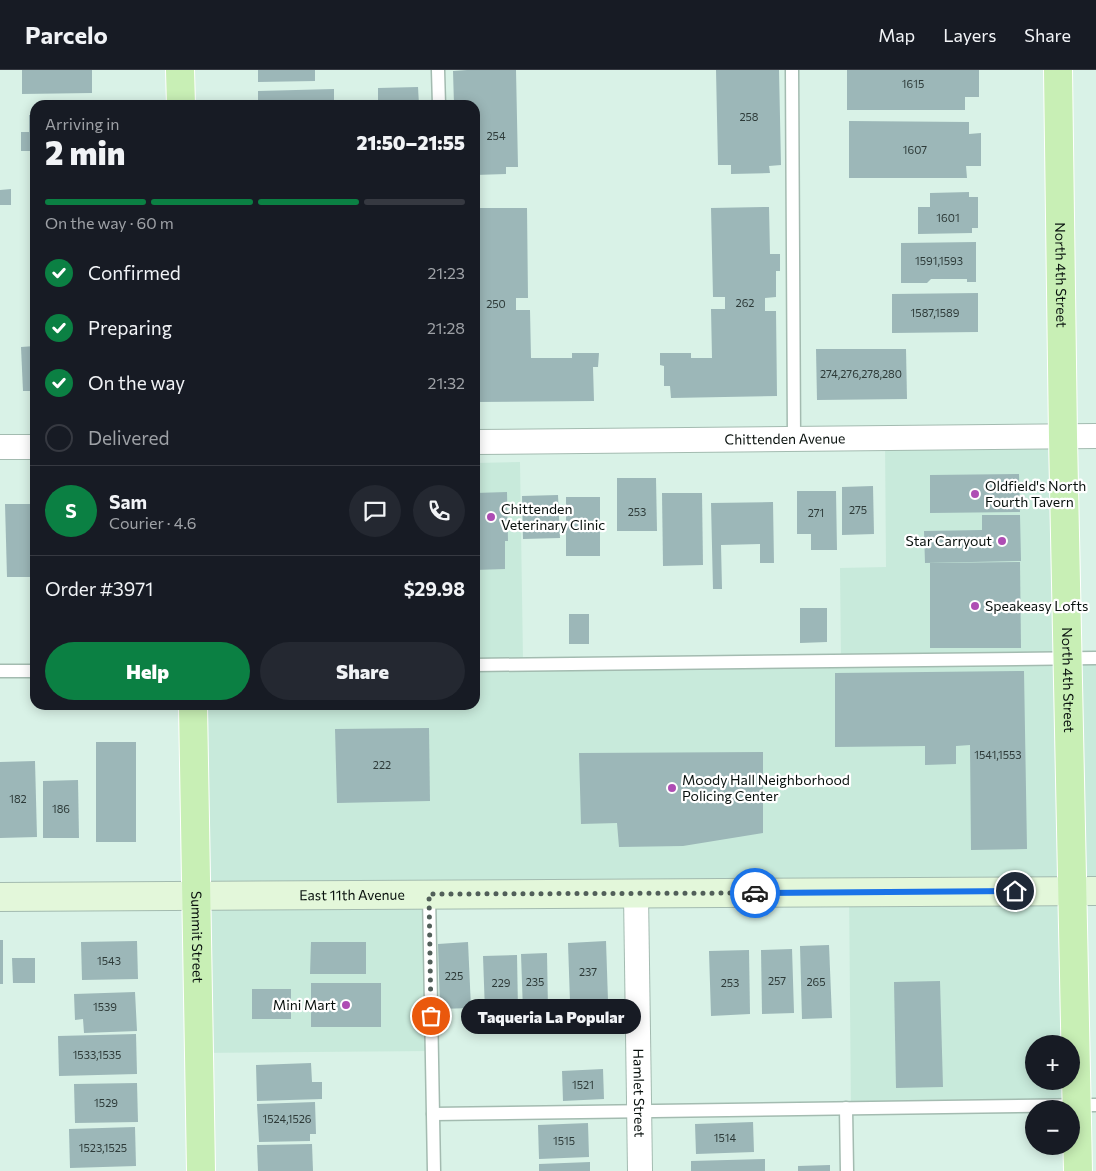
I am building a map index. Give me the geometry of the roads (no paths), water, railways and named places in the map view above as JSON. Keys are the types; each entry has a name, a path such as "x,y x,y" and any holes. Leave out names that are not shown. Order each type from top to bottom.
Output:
{"main road":[{"path":"180,70 181,100"},
{"name":"North 4th Street","path":"1058,70 1068,658 1084,891 1087,1105 1078,1171"},
{"name":"Summit Street","path":"193,710 202,1171"}],"street":[{"name":"Chittenden Avenue","path":"480,442 1096,436"},
{"path":"0,447 30,447"},
{"name":"East 11th Avenue","path":"0,897 1084,891"},
{"name":"Hamlet Street","path":"636,894 640,1171"}],"lane":[{"path":"438,70 439,100"},
{"path":"792,70 794,440"},
{"path":"480,665 1096,658"},
{"path":"0,671 30,671"},
{"path":"429,894 434,1171"},
{"path":"433,1114 1087,1105"},
{"path":"846,1108 847,1171"}],"place":[{"name":"Oldfield's North Fourth Tavern","path":"975,494"},
{"name":"Chittenden Veterinary Clinic","path":"491,517"},
{"name":"Star Carryout","path":"1002,541"},
{"name":"Speakeasy Lofts","path":"975,606"},
{"name":"Moody Hall Neighborhood Policing Center","path":"672,788"},
{"name":"Mini Mart","path":"346,1005"},
{"name":"Taqueria La Popular","path":"431,1016"}]}
